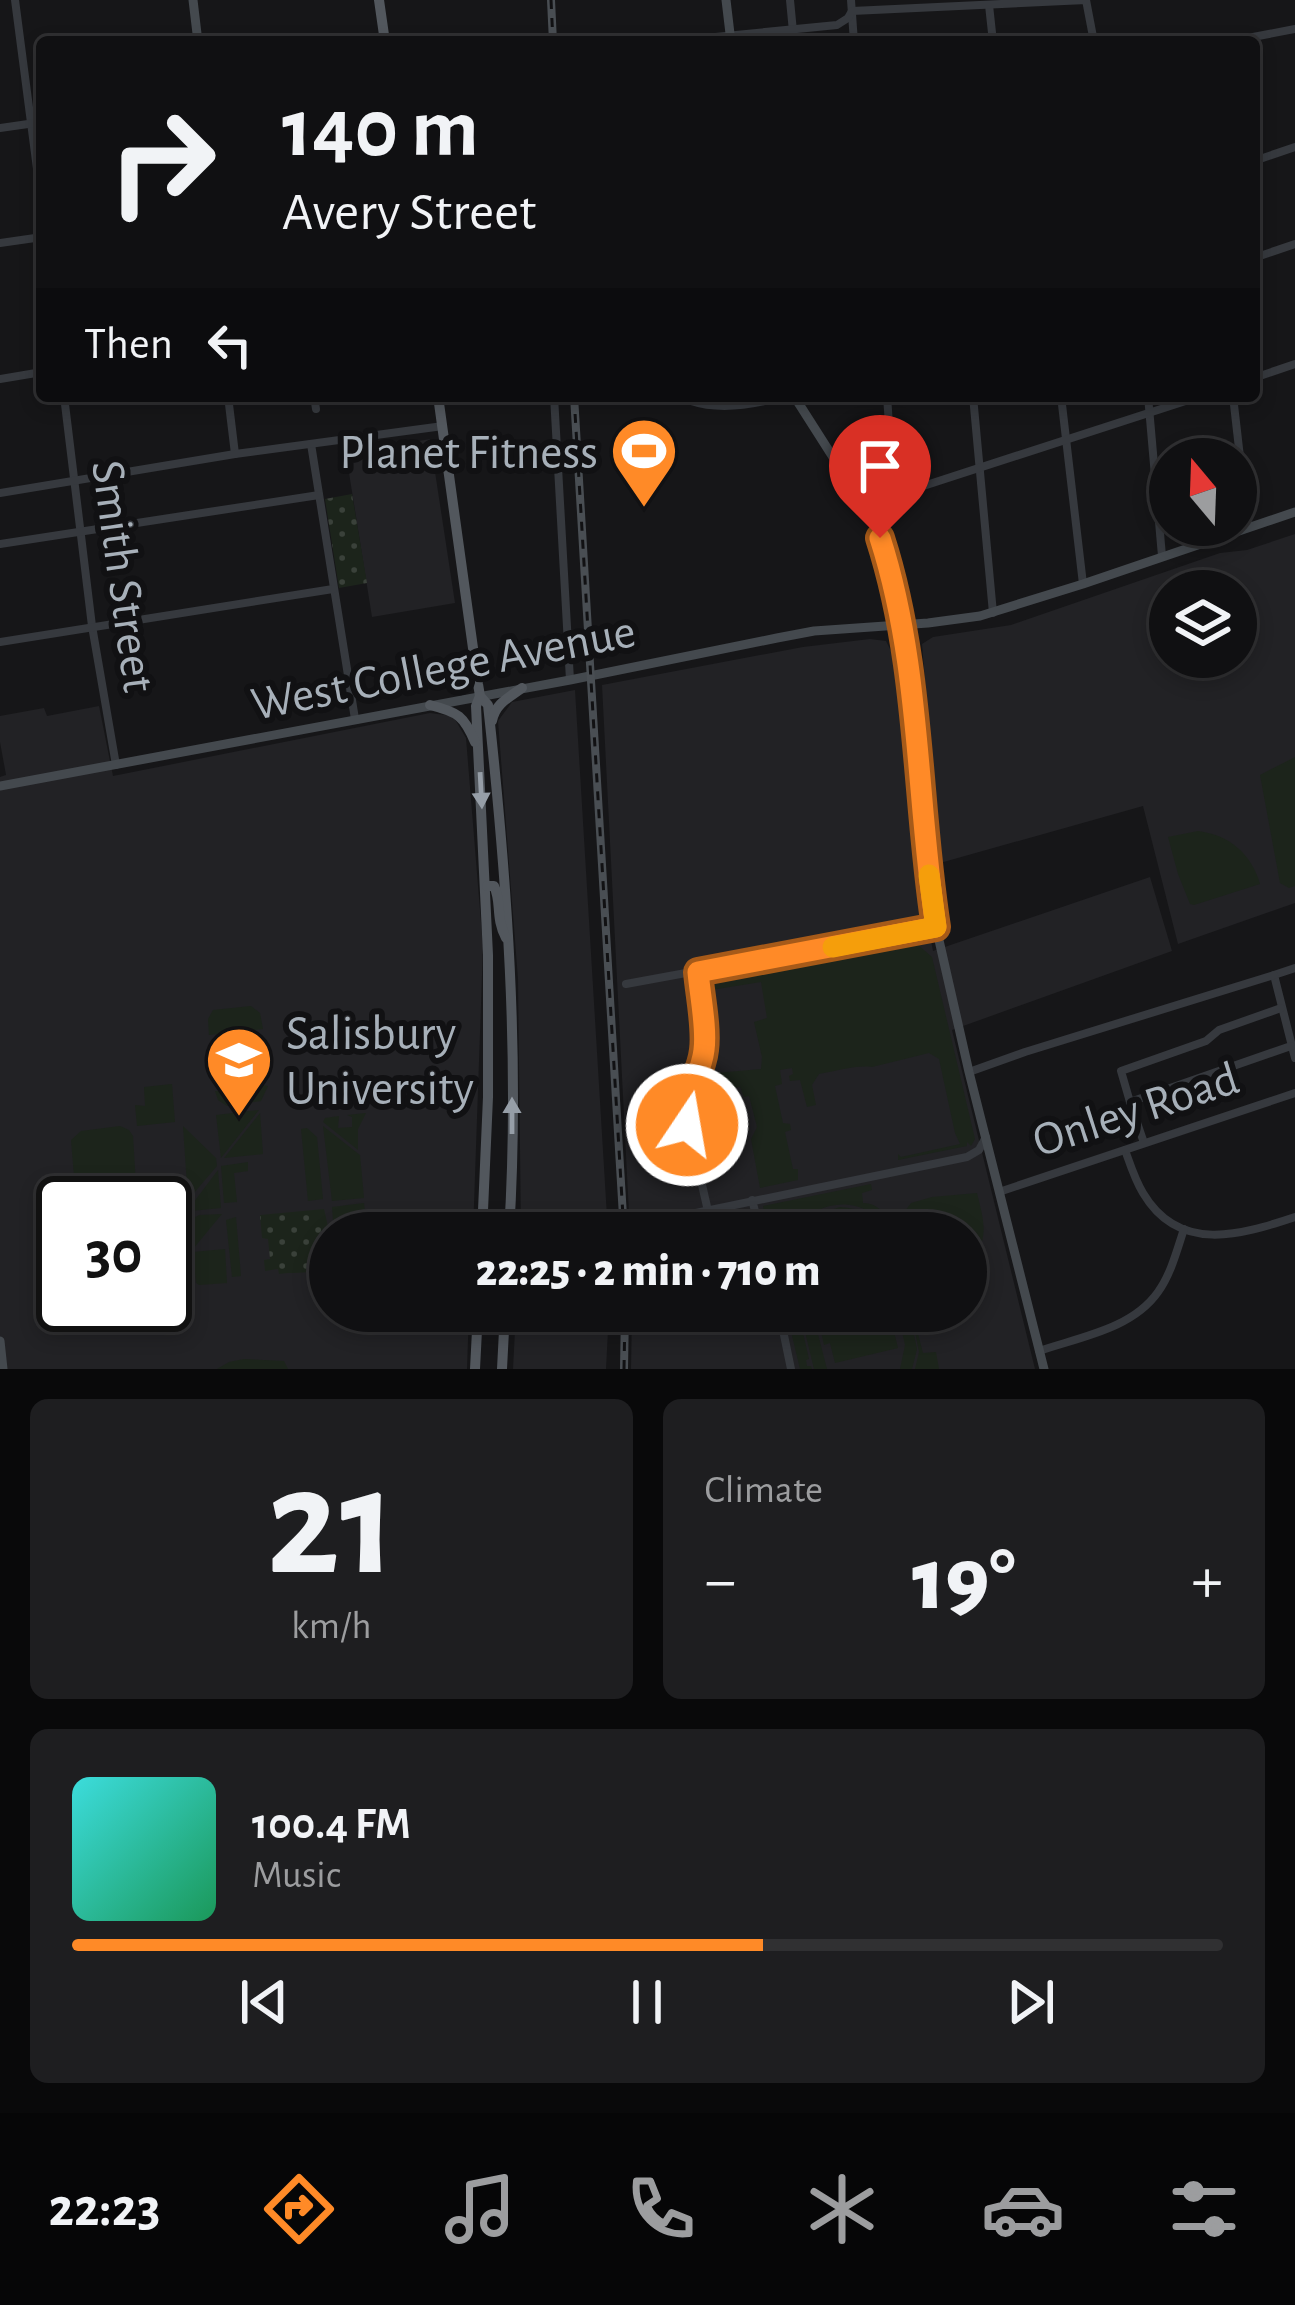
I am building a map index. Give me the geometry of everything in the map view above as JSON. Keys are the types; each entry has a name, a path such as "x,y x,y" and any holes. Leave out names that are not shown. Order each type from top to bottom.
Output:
{"main road":[{"path":"379,0 384,36"},
{"path":"439,402 480,696 476,706 487,886 488,1096 483,1212"},
{"path":"491,730 496,708 522,688"},
{"path":"480,696 488,705 503,853 512,1073 510,1212"},
{"path":"430,705 454,711 467,724 478,749"},
{"path":"487,886 497,891 499,924 507,941"},
{"path":"475,1369 477,1332"},
{"path":"502,1369 504,1332"}],"street":[{"path":"15,0 36,166"},
{"path":"193,0 197,36"},
{"path":"726,0 731,36"},
{"path":"790,0 794,36"},
{"path":"850,0 854,36"},
{"path":"852,11 1086,0 1093,36"},
{"path":"989,4 992,36"},
{"path":"746,36 837,25 852,11"},
{"path":"1258,36 1295,29"},
{"path":"0,128 36,123"},
{"path":"1260,159 1295,147"},
{"path":"0,243 36,238"},
{"path":"1260,256 1295,244"},
{"path":"1260,376 1295,364"},
{"path":"0,379 36,373"},
{"name":"Smith Street","path":"65,402 92,626 116,765"},
{"path":"229,402 235,454"},
{"path":"315,402 316,410"},
{"path":"554,402 570,680"},
{"path":"695,402 729,406 764,402"},
{"path":"798,402 866,509 888,563 913,687 936,927 1044,1369"},
{"path":"887,402 894,496"},
{"path":"975,402 993,613"},
{"path":"1062,402 1082,584"},
{"path":"1149,402 1162,556"},
{"path":"866,509 1185,402"},
{"path":"1234,402 1238,438"},
{"path":"0,494 235,454 443,426"},
{"path":"310,444 355,719"},
{"path":"0,544 319,495"},
{"name":"West College Avenue","path":"1257,524 1295,512"},
{"name":"West College Avenue","path":"0,786 795,634 993,613 1192,546"},
{"path":"0,642 333,589"},
{"path":"626,984 936,927"},
{"path":"969,1072 1295,968"},
{"path":"698,972 705,1048 688,1094 686,1115 708,1211"},
{"path":"1274,975 1295,1058"},
{"path":"1144,1143 1121,1071 1281,1008"},
{"path":"1130,1102 1292,1046"},
{"name":"Onley Road","path":"999,1192 1295,1093"},
{"path":"703,1212 967,1157 986,1138"},
{"path":"1125,1150 1145,1198 1161,1216 1184,1229 1201,1235 1228,1235 1295,1217"},
{"path":"752,1200 755,1212"},
{"path":"1039,1351 1139,1313 1160,1290 1184,1229"},
{"path":"783,1332 791,1369"},
{"path":"0,1341 3,1369"}],"shaded area":[{"path":"430,439 455,603 372,617 346,454"},
{"path":"352,494 367,583 339,588 325,499"},
{"path":"1295,534 1295,903 1178,944 1143,806 940,863 922,644 933,637 1011,625 1149,577 1149,678 1257,678 1257,570 1171,570 1220,553 1247,550"},
{"path":"886,641 895,659 919,879 933,951 1150,877 1172,951 952,1030 1035,1369 631,1369 632,1332 987,1332 987,1212 629,1212 602,685 803,647"},
{"path":"575,690 607,1212 521,1212 518,979 498,721 512,702"},
{"name":"Salisbury University","path":"99,706 113,776 430,713 453,716 466,738 483,947 474,1212 309,1212 309,1332 468,1332 467,1369 0,1369 0,777 6,775 0,716 44,708 47,716"},
{"path":"1295,757 1295,886 1289,888 1280,883 1260,775"},
{"path":"1198,831 1237,847 1260,884 1190,904 1168,837"},
{"path":"917,944 932,957 975,1139 971,1146 967,1142 967,1146 898,1160 898,1154 960,1144 939,1059 929,1053 819,1074 812,1085 816,1105 807,1107 800,1080 790,1081 792,1068 780,1070 782,1084 775,1086 783,1123 790,1124 791,1130 785,1132 798,1180 760,1188 751,1139 757,1127 749,1096 744,1097 740,1087 698,1096 692,1102 705,1074 761,1069 754,1022 767,1018 761,982 711,990 712,1011 708,1011 707,983"},
{"path":"251,1006 260,1013 263,1029 209,1035 213,1010"},
{"path":"266,1066 267,1071 259,1072 262,1085 268,1086 261,1101 227,1106 218,1100 219,1084 249,1080 248,1072 221,1075 221,1071 250,1068 251,1073 256,1072 255,1067"},
{"path":"172,1084 175,1122 137,1126 135,1105 145,1106 144,1087"},
{"path":"259,1110 221,1158 216,1115"},
{"path":"260,1113 263,1154 224,1158"},
{"path":"366,1113 358,1129 358,1150 323,1122 339,1116 338,1128 352,1127 352,1117 347,1115"},
{"path":"120,1126 129,1130 135,1176 74,1176 71,1140 81,1131"},
{"path":"183,1126 216,1158 217,1166 192,1195 192,1176 186,1176"},
{"path":"323,1126 360,1155 364,1198 332,1201"},
{"path":"301,1129 317,1137 323,1199 308,1201"},
{"path":"248,1162 248,1171 234,1173 237,1202 224,1203 221,1166"},
{"path":"218,1170 221,1208 192,1211"},
{"path":"871,1184 872,1190 862,1193 863,1203 883,1212 844,1204 815,1212 764,1212 763,1206"},
{"path":"977,1193 981,1212 905,1212 911,1203"},
{"path":"364,1203 365,1212 332,1212 332,1207"},
{"path":"840,1207 862,1212 825,1212"},
{"path":"324,1209 309,1212 309,1271 265,1271 264,1260 270,1259 260,1215"},
{"path":"222,1214 193,1249 192,1219"},
{"path":"236,1217 241,1276 232,1277 226,1220"},
{"path":"225,1249 227,1283 196,1283 193,1252"},
{"path":"515,1332 608,1332 606,1369 513,1369"},
{"path":"791,1332 803,1332 807,1366 812,1369 800,1369"},
{"path":"805,1332 817,1332 827,1369 814,1369"},
{"path":"821,1332 894,1332 898,1348 835,1363 830,1343 824,1345"},
{"path":"902,1332 913,1332 917,1349 912,1369 900,1369 905,1345"},
{"path":"915,1332 923,1353 936,1352 939,1369 915,1369 919,1352"},
{"path":"244,1359 284,1361 288,1369 217,1369"}],"railway":[{"path":"551,0 553,36"},
{"path":"574,402 623,1212"},
{"path":"624,1369 625,1332"}],"slow traffic":[{"path":"833,947 936,927 929,875"}],"place":[{"name":"Planet Fitness","path":"644,510"},
{"name":"Salisbury University","path":"239,1119"}],"route":[{"path":"687,1125 688,1094 705,1048 698,972 936,927 913,687 880,538"}]}
